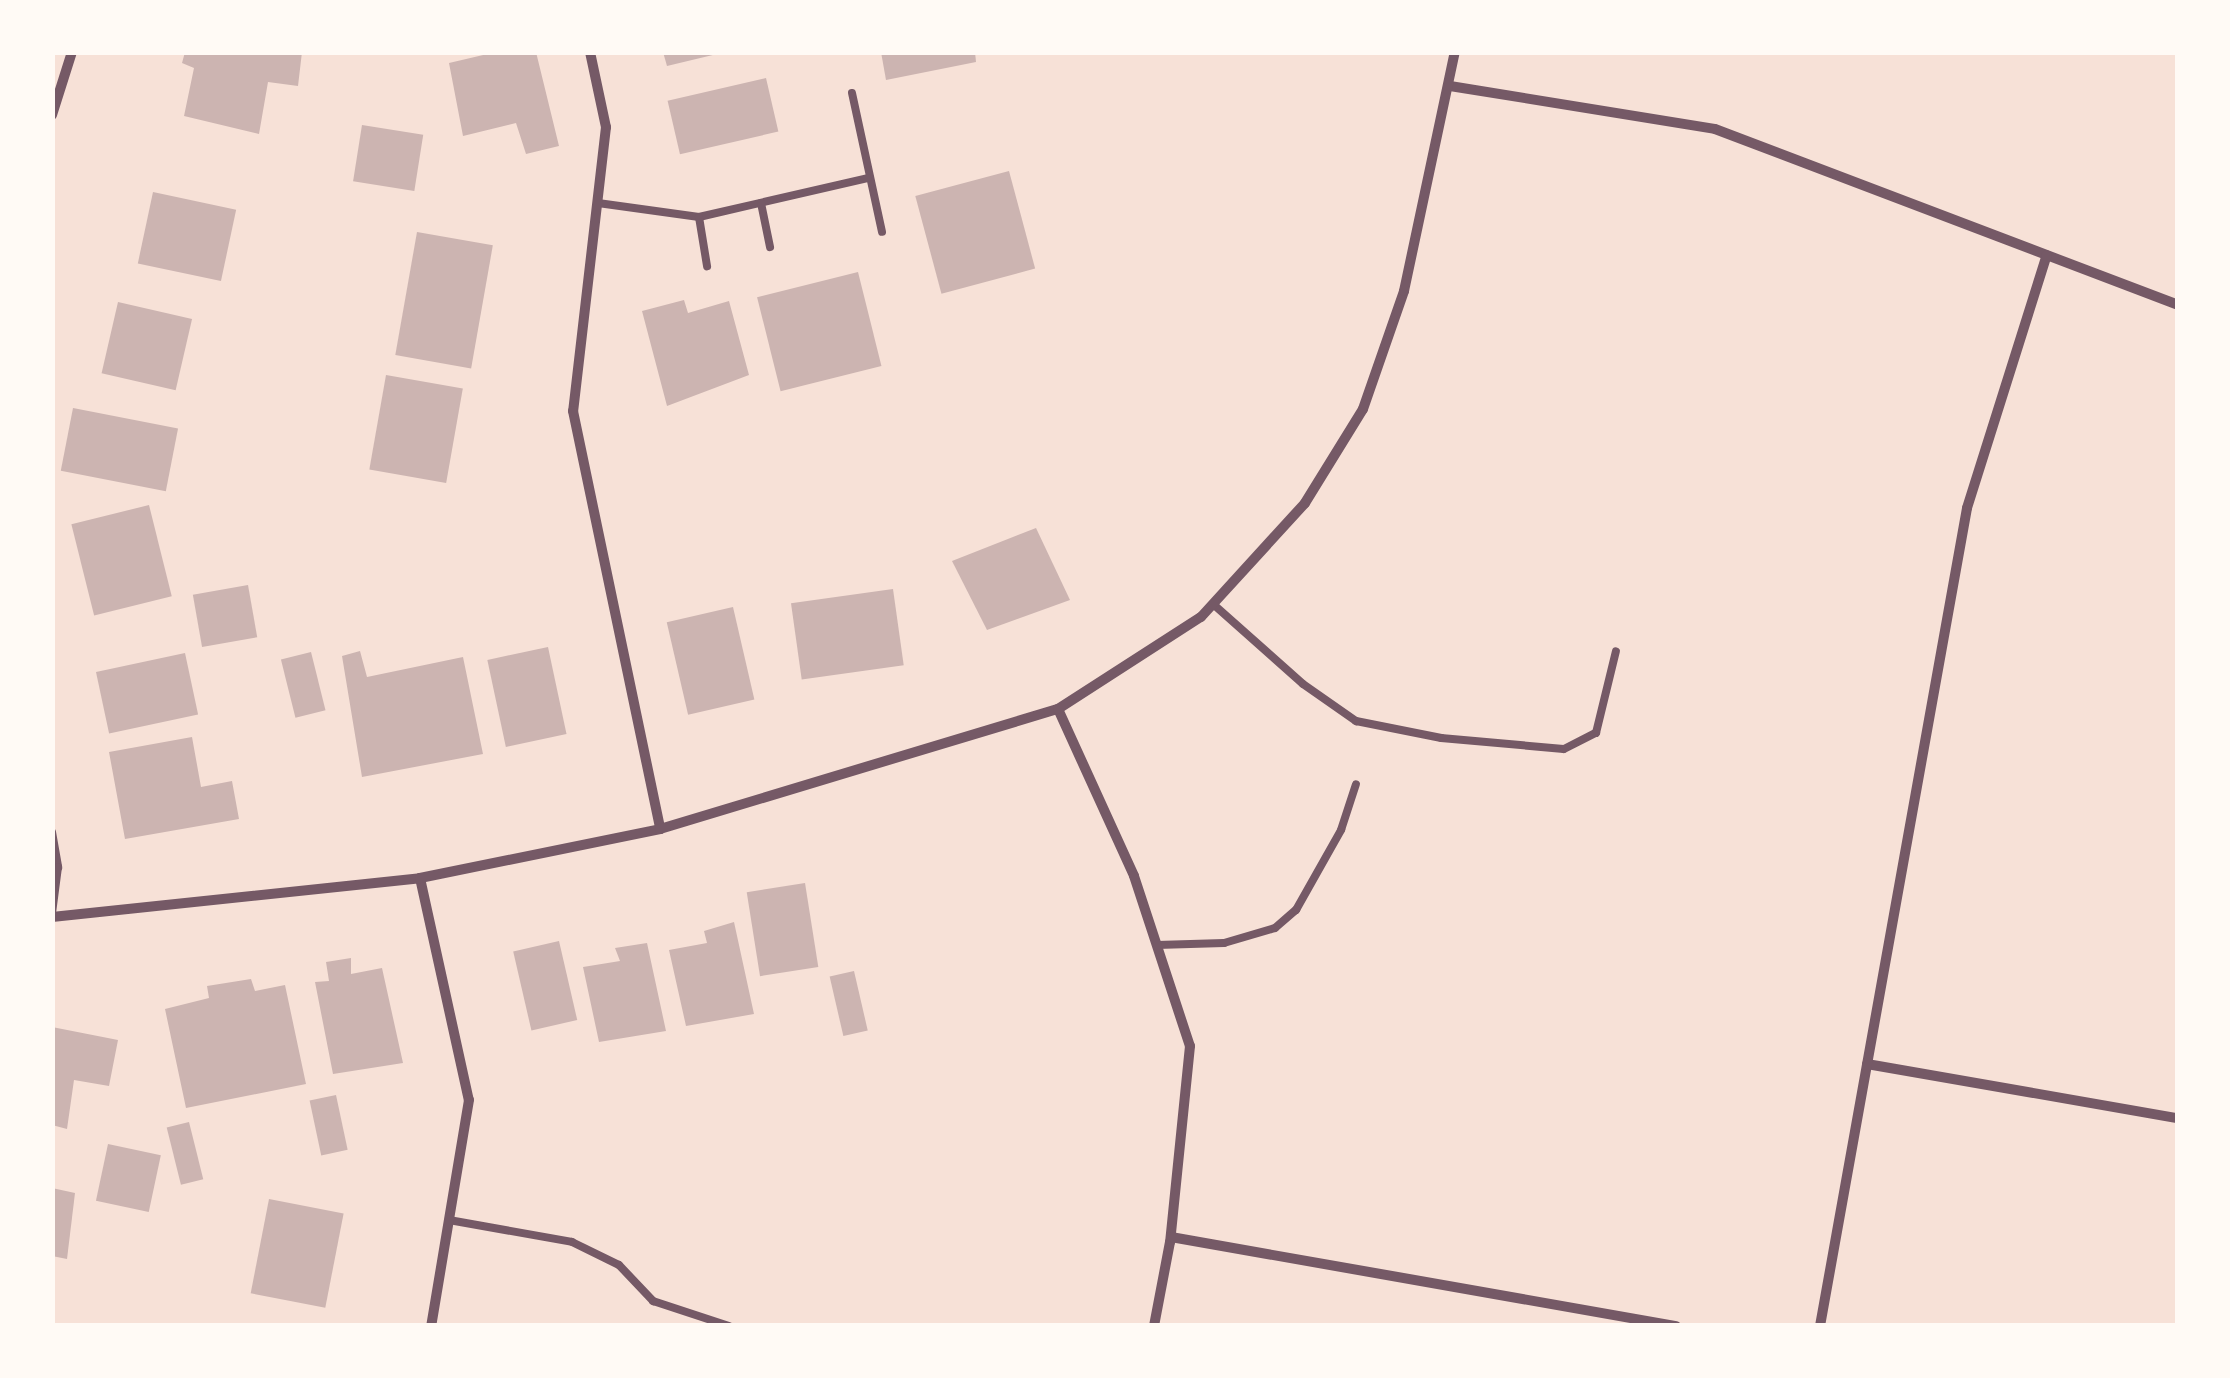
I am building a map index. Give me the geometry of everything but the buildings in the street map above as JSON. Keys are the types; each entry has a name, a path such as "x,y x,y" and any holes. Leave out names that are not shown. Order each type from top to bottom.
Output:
{"street":[{"path":"52,115 72,52"},
{"path":"590,52 606,127 573,412 660,829"},
{"path":"52,915 420,878 660,829 1058,709 1213,604 1305,503 1363,410 1404,291 1456,52"},
{"path":"1450,86 1715,130 2178,305"},
{"path":"1820,1326 1967,508 2047,255"},
{"path":"1058,709 1134,876 1190,1046 1171,1237 1154,1326"},
{"path":"420,878 468,1100 431,1326"},
{"path":"1868,1064 2178,1118"},
{"path":"1171,1237 1676,1326"}],"lane":[{"path":"852,93 882,232"},
{"path":"598,203 699,218 868,178"},
{"path":"762,203 770,247"},
{"path":"699,218 707,266"},
{"path":"1213,604 1303,684 1356,721 1441,738 1564,749 1596,734 1616,650"},
{"path":"1157,945 1224,943 1274,928 1296,910 1342,830 1356,784"},
{"path":"52,832 58,866 52,915"},
{"path":"448,1220 572,1242 618,1265 653,1301 730,1326"}]}
